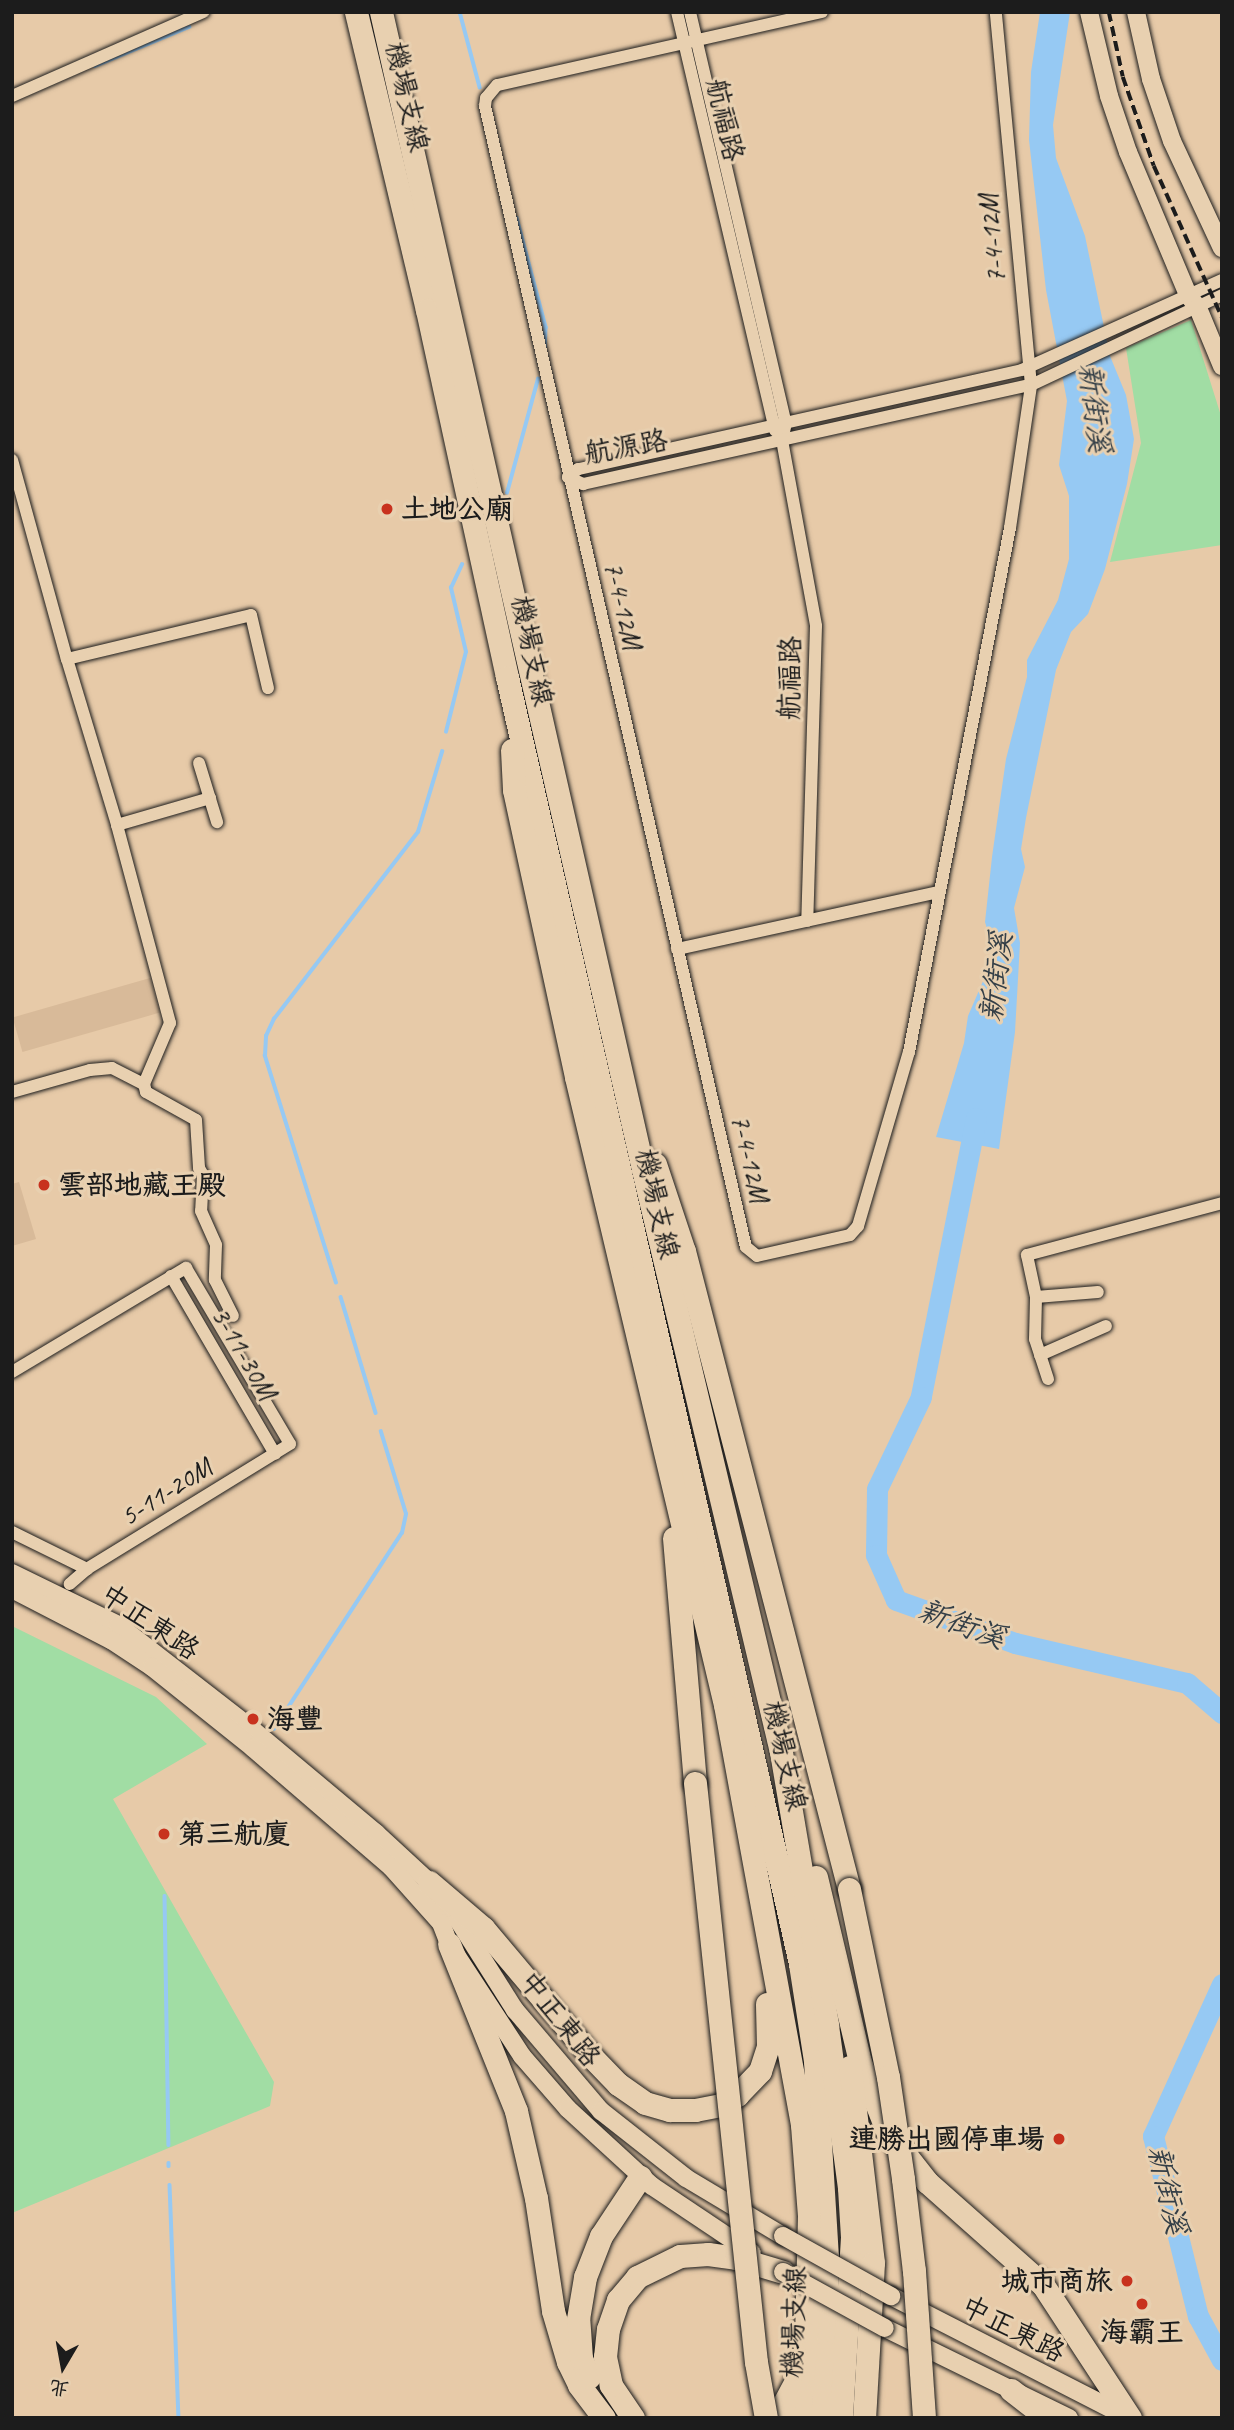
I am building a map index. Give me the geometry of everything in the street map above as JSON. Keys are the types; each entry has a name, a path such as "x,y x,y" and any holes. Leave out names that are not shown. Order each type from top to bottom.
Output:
{"highway":[{"name":"機場支線","path":"356,12 427,310 507,677 800,1964 815,2061 827,2257 825,2352 818,2418"},
{"name":"機場支線","path":"381,12 613,1034 781,1752 827,2025 849,2188 852,2237 841,2418"},
{"path":"507,677 514,790 576,1077 725,1705 802,2125 809,2215 805,2354 799,2418"},
{"path":"613,1034 638,1094 768,1639 860,2062 887,2131 927,2182 1042,2284 1129,2418"},
{"path":"654,1161 684,1251 849,1889 888,2077 903,2179 914,2271 924,2418"},
{"path":"672,1483 671,1511 695,1783 756,2362 766,2418"},
{"path":"429,1882 483,1928 618,2084 645,2103 670,2110 695,2110 720,2105 749,2085 760,2071 768,2046 769,2016 747,1878 747,1831"},
{"path":"449,1944 516,2111 536,2198 552,2311 568,2362 579,2385 604,2418"},
{"path":"838,1970 873,2263 862,2418"},
{"path":"613,2418 581,2358 578,2319 585,2277 601,2236 640,2177"},
{"path":"633,2418 611,2385 605,2357 608,2329 618,2300 637,2277 680,2256 708,2254 736,2258 783,2272"},
{"path":"776,2418 796,2382 805,2354"},
{"path":"1011,2390 1046,2418"}],"main road":[{"path":"1089,12 1109,96 1128,152 1222,366"},
{"path":"1136,12 1151,79 1172,141 1222,248"},
{"name":"中正東路","path":"12,1573 118,1625 248,1726 429,1882 458,1920 515,2010 570,2077 609,2118 656,2156 783,2236 891,2296 1129,2418"},
{"name":"中正東路","path":"12,1589 111,1640 152,1667 253,1748 391,1867 441,1923 449,1944 522,2056 568,2109 640,2177 691,2214 783,2272 886,2328 1069,2418"},
{"path":"640,2177 656,2156"}],"street":[{"path":"12,96 203,12"},
{"name":"航福路","path":"677,12 688,42 786,423 782,440 816,626 807,921"},
{"name":"航福路","path":"690,12 688,42 772,426 782,440"},
{"name":"7-4-12M","path":"822,12 497,85 486,98 485,106 746,1247 757,1256 856,1232 909,1052 1010,528 1031,385 996,12"},
{"path":"1193,301 1222,280"},
{"path":"1193,301 1222,295"},
{"name":"航源路","path":"1193,301 1125,342 1031,385 583,484 568,477 578,469 1028,367 1120,325 1193,301"},
{"path":"12,460 67,659 117,825 170,1023 144,1084 146,1092 196,1120 199,1168 203,1175 201,1211 216,1245 215,1280 233,1316"},
{"path":"67,659 251,615 268,688"},
{"path":"200,763 217,822"},
{"path":"117,825 210,798"},
{"path":"677,949 939,892"},
{"path":"12,1092 90,1070 112,1068 144,1084"},
{"path":"1048,1379 1035,1339 1036,1297 1027,1255 1222,1203"},
{"name":"3-11-30M","path":"275,1454 172,1276 186,1268 290,1444"},
{"path":"12,1372 172,1276"},
{"path":"1036,1297 1098,1292"},
{"path":"1040,1355 1106,1326"},
{"name":"5-11-20M","path":"70,1584 87,1569 290,1444"},
{"path":"12,1532 87,1569"}],"shaded area":[{"path":"150,978 160,1013 22,1052 13,1017"},
{"path":"19,1182 36,1239 12,1246 12,1184"}],"green space":[{"path":"1191,320 1222,419 1222,545 1110,562 1141,443 1126,348"},
{"path":"12,1626 156,1697 207,1744 113,1799 274,2082 270,2106 12,2213"}],"water":[{"path":"1040,12 1070,12 1053,125 1056,158 1085,236 1110,356 1126,395 1134,439 1127,484 1105,569 1088,614 1071,632 1056,670 1026,818 1021,849 1025,867 1014,908 1020,943 1015,1032 999,1149 936,1137 964,1043 968,1016 990,965 992,946 985,922 992,857 1006,759 1027,677 1027,660 1058,600 1069,559 1069,496 1059,465 1067,401 1046,290 1029,140 1031,72"}],"waterway":[{"path":"460,12 480,87"},
{"path":"95,66 189,27"},
{"path":"517,218 546,327 545,350"},
{"path":"507,493 538,379"},
{"path":"446,732 466,652 451,588 462,564"},
{"path":"336,1283 265,1056 266,1036 274,1019 418,832 442,752"},
{"name":"新街溪","path":"976,1118 921,1397 877,1489 876,1555 896,1600 1015,1643 1187,1683 1222,1713"},
{"path":"341,1297 376,1413"},
{"path":"274,1729 402,1533 406,1514 381,1432"},
{"path":"165,1896 169,2145"},
{"name":"新街溪","path":"1222,1984 1153,2136 1198,2316 1222,2360"},
{"path":"170,2185 179,2418"}],"railway":[{"path":"1109,12 1123,77 1154,166 1222,317"}],"place":[{"name":"土地公廟","path":"387,509"},
{"name":"雲部地藏王殿","path":"44,1185"},
{"name":"海豐","path":"253,1719"},
{"name":"第三航廈","path":"164,1834"},
{"name":"連勝出國停車場","path":"1059,2139"},
{"name":"城市商旅","path":"1127,2281"},
{"name":"海霸王","path":"1142,2304"}]}
